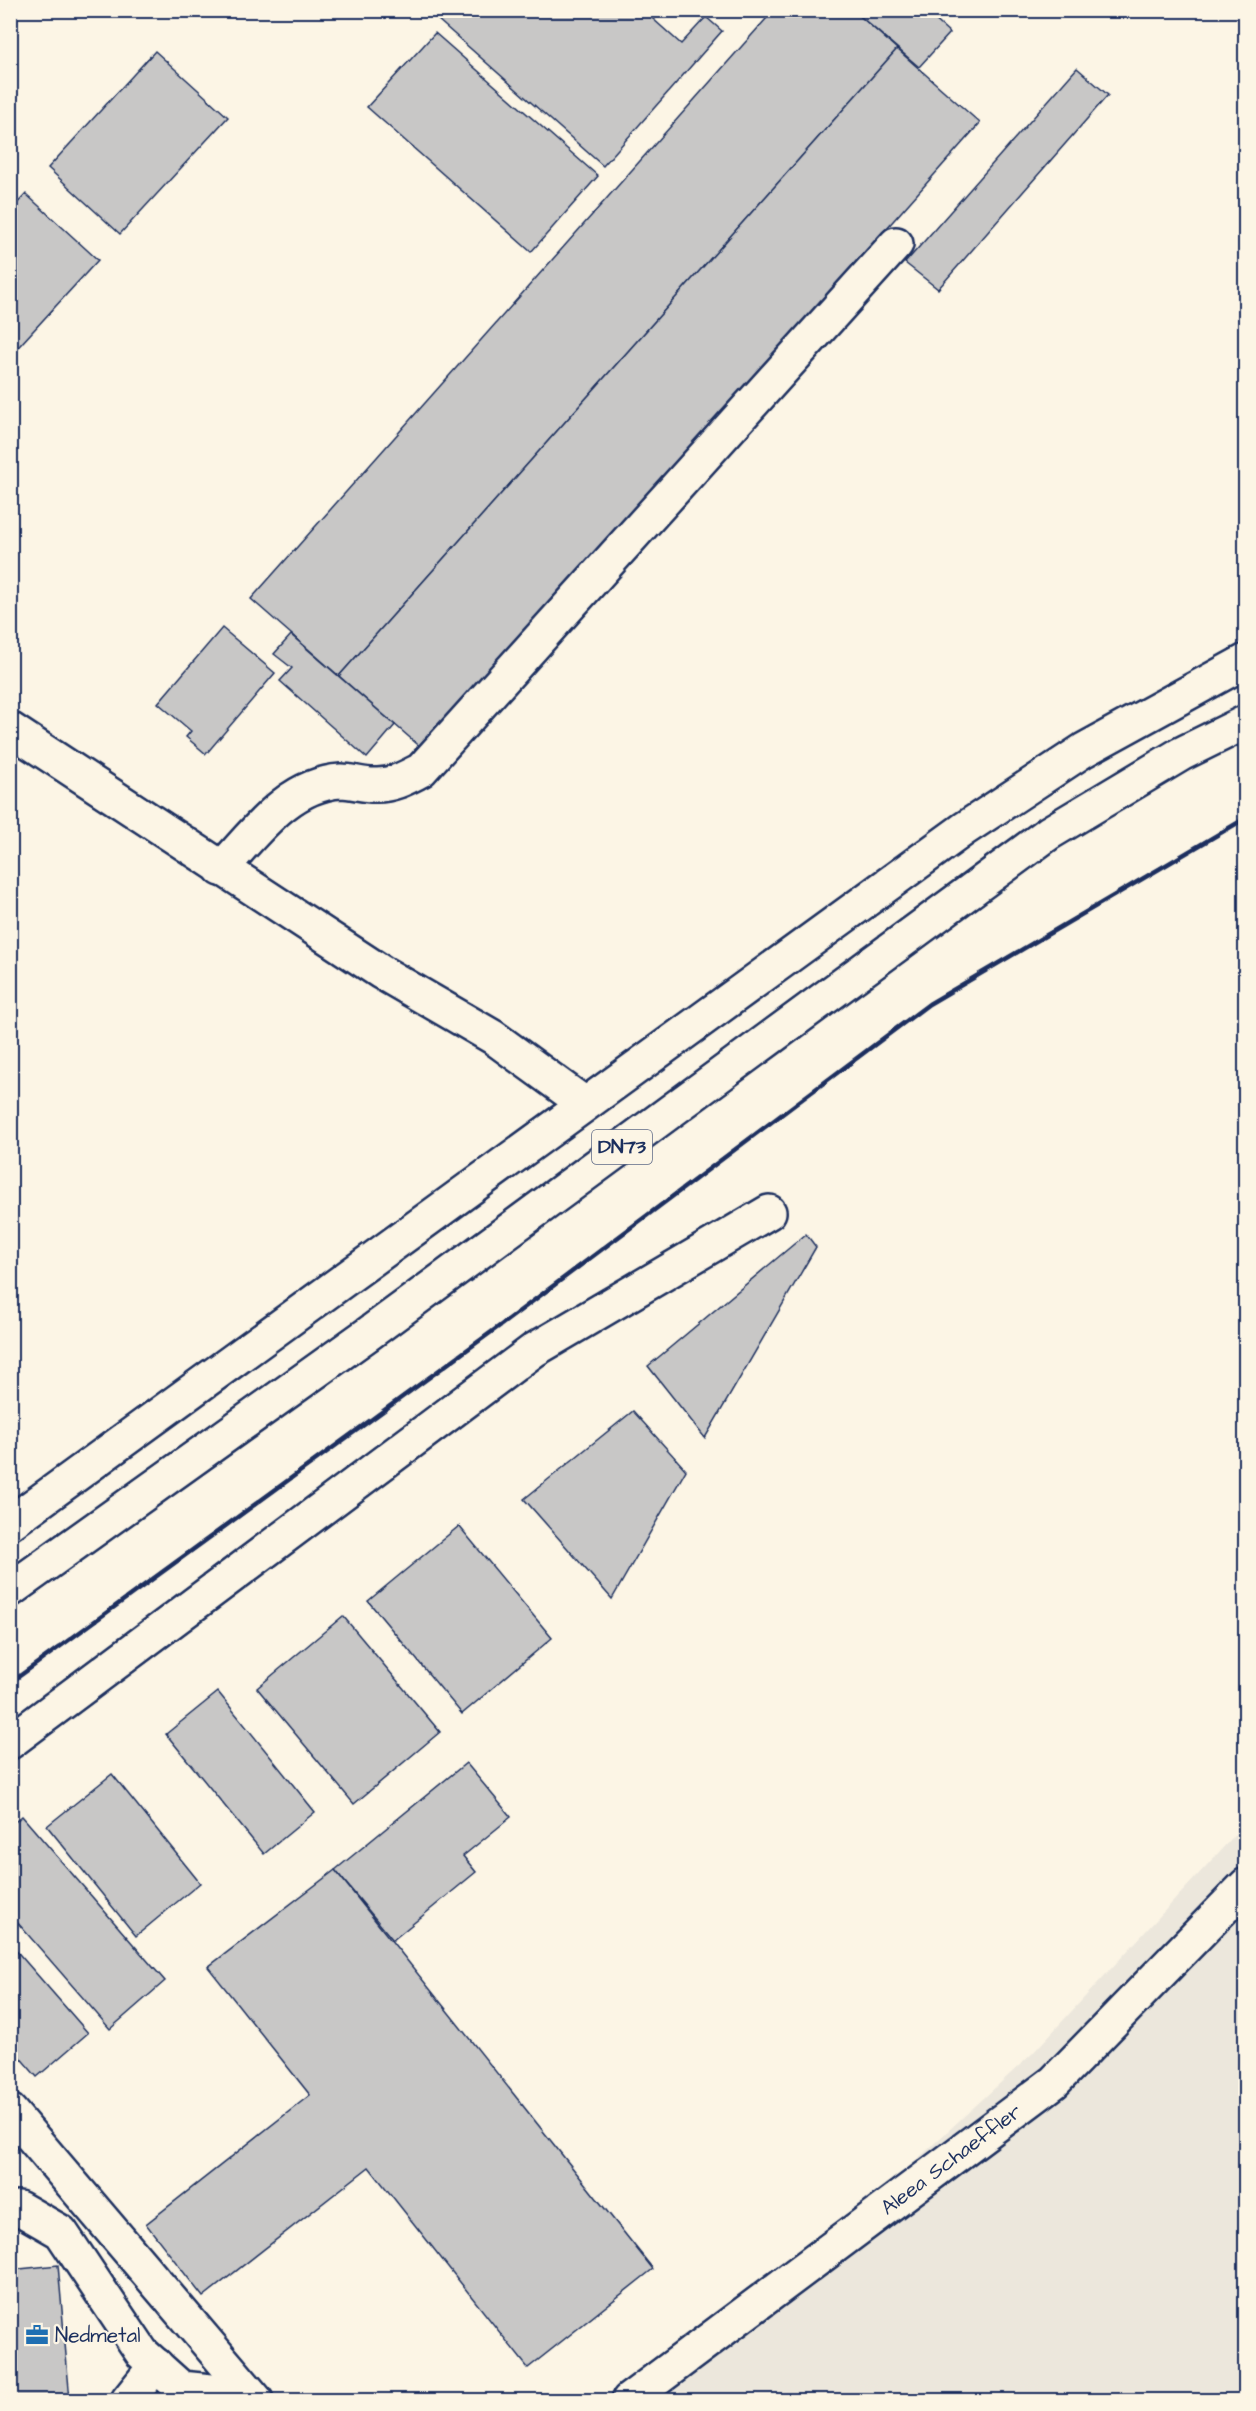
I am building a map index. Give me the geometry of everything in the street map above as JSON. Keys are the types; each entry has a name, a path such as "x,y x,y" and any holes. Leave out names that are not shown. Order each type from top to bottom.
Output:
{"main road":[{"path":"221,869 278,808 314,786 341,781 377,786 398,782 421,770 896,244"},
{"name":"DN73","path":"10,1523 964,829 1084,750 1245,661"},
{"name":"DN73","path":"10,1590 368,1334 1050,833 1181,753 1245,722"},
{"path":"10,729 381,972 493,1037 585,1104"},
{"path":"10,1742 534,1350 769,1212"},
{"name":"Aleea Schaeffler","path":"629,2400 1054,2082 1245,1885"},
{"path":"10,2111 254,2398"},
{"path":"10,2209 19,2208 61,2232 142,2353 181,2388 254,2398"},
{"path":"128,2400 156,2365"}],"shaded area":[{"path":"1245,1824 1245,2400 655,2400 1033,2053"}],"building":[{"path":"444,10 643,10 681,44 706,17 722,31 603,166 437,19"},
{"path":"774,10 853,10 897,49 339,676 251,599"},
{"path":"853,10 924,10 950,33 919,67"},
{"path":"435,33 598,176 531,252 367,107"},
{"path":"897,49 980,123 424,750 339,676"},
{"path":"155,51 228,117 120,234 48,168"},
{"path":"1077,68 1108,95 938,289 905,263"},
{"path":"26,194 98,260 10,356 10,211"},
{"path":"222,628 275,673 206,754 186,737 191,731 158,703"},
{"path":"291,635 395,725 367,758 280,681 292,668 274,654"},
{"path":"806,1234 816,1247 705,1438 648,1366"},
{"path":"633,1411 686,1470 612,1599 524,1499"},
{"path":"459,1526 552,1638 462,1714 368,1601"},
{"path":"343,1616 440,1732 354,1804 257,1688"},
{"path":"218,1692 315,1812 264,1854 166,1734"},
{"path":"466,1763 511,1817 463,1856 476,1872 393,1940 335,1870"},
{"path":"112,1774 200,1883 136,1936 47,1826"},
{"path":"22,1816 165,1981 110,2029 10,1914 10,1826"},
{"path":"335,1870 653,2269 528,2368 369,2167 203,2297 146,2224 310,2095 208,1967"},
{"path":"13,1947 88,2033 37,2077 10,2046 10,1949"},
{"name":"Nedmetal","path":"58,2265 70,2400 10,2400 10,2270"}],"railway":[{"path":"10,1683 501,1325 929,1004 1246,818"}],"place":[{"name":"Nedmetal","path":"37,2335"}]}
